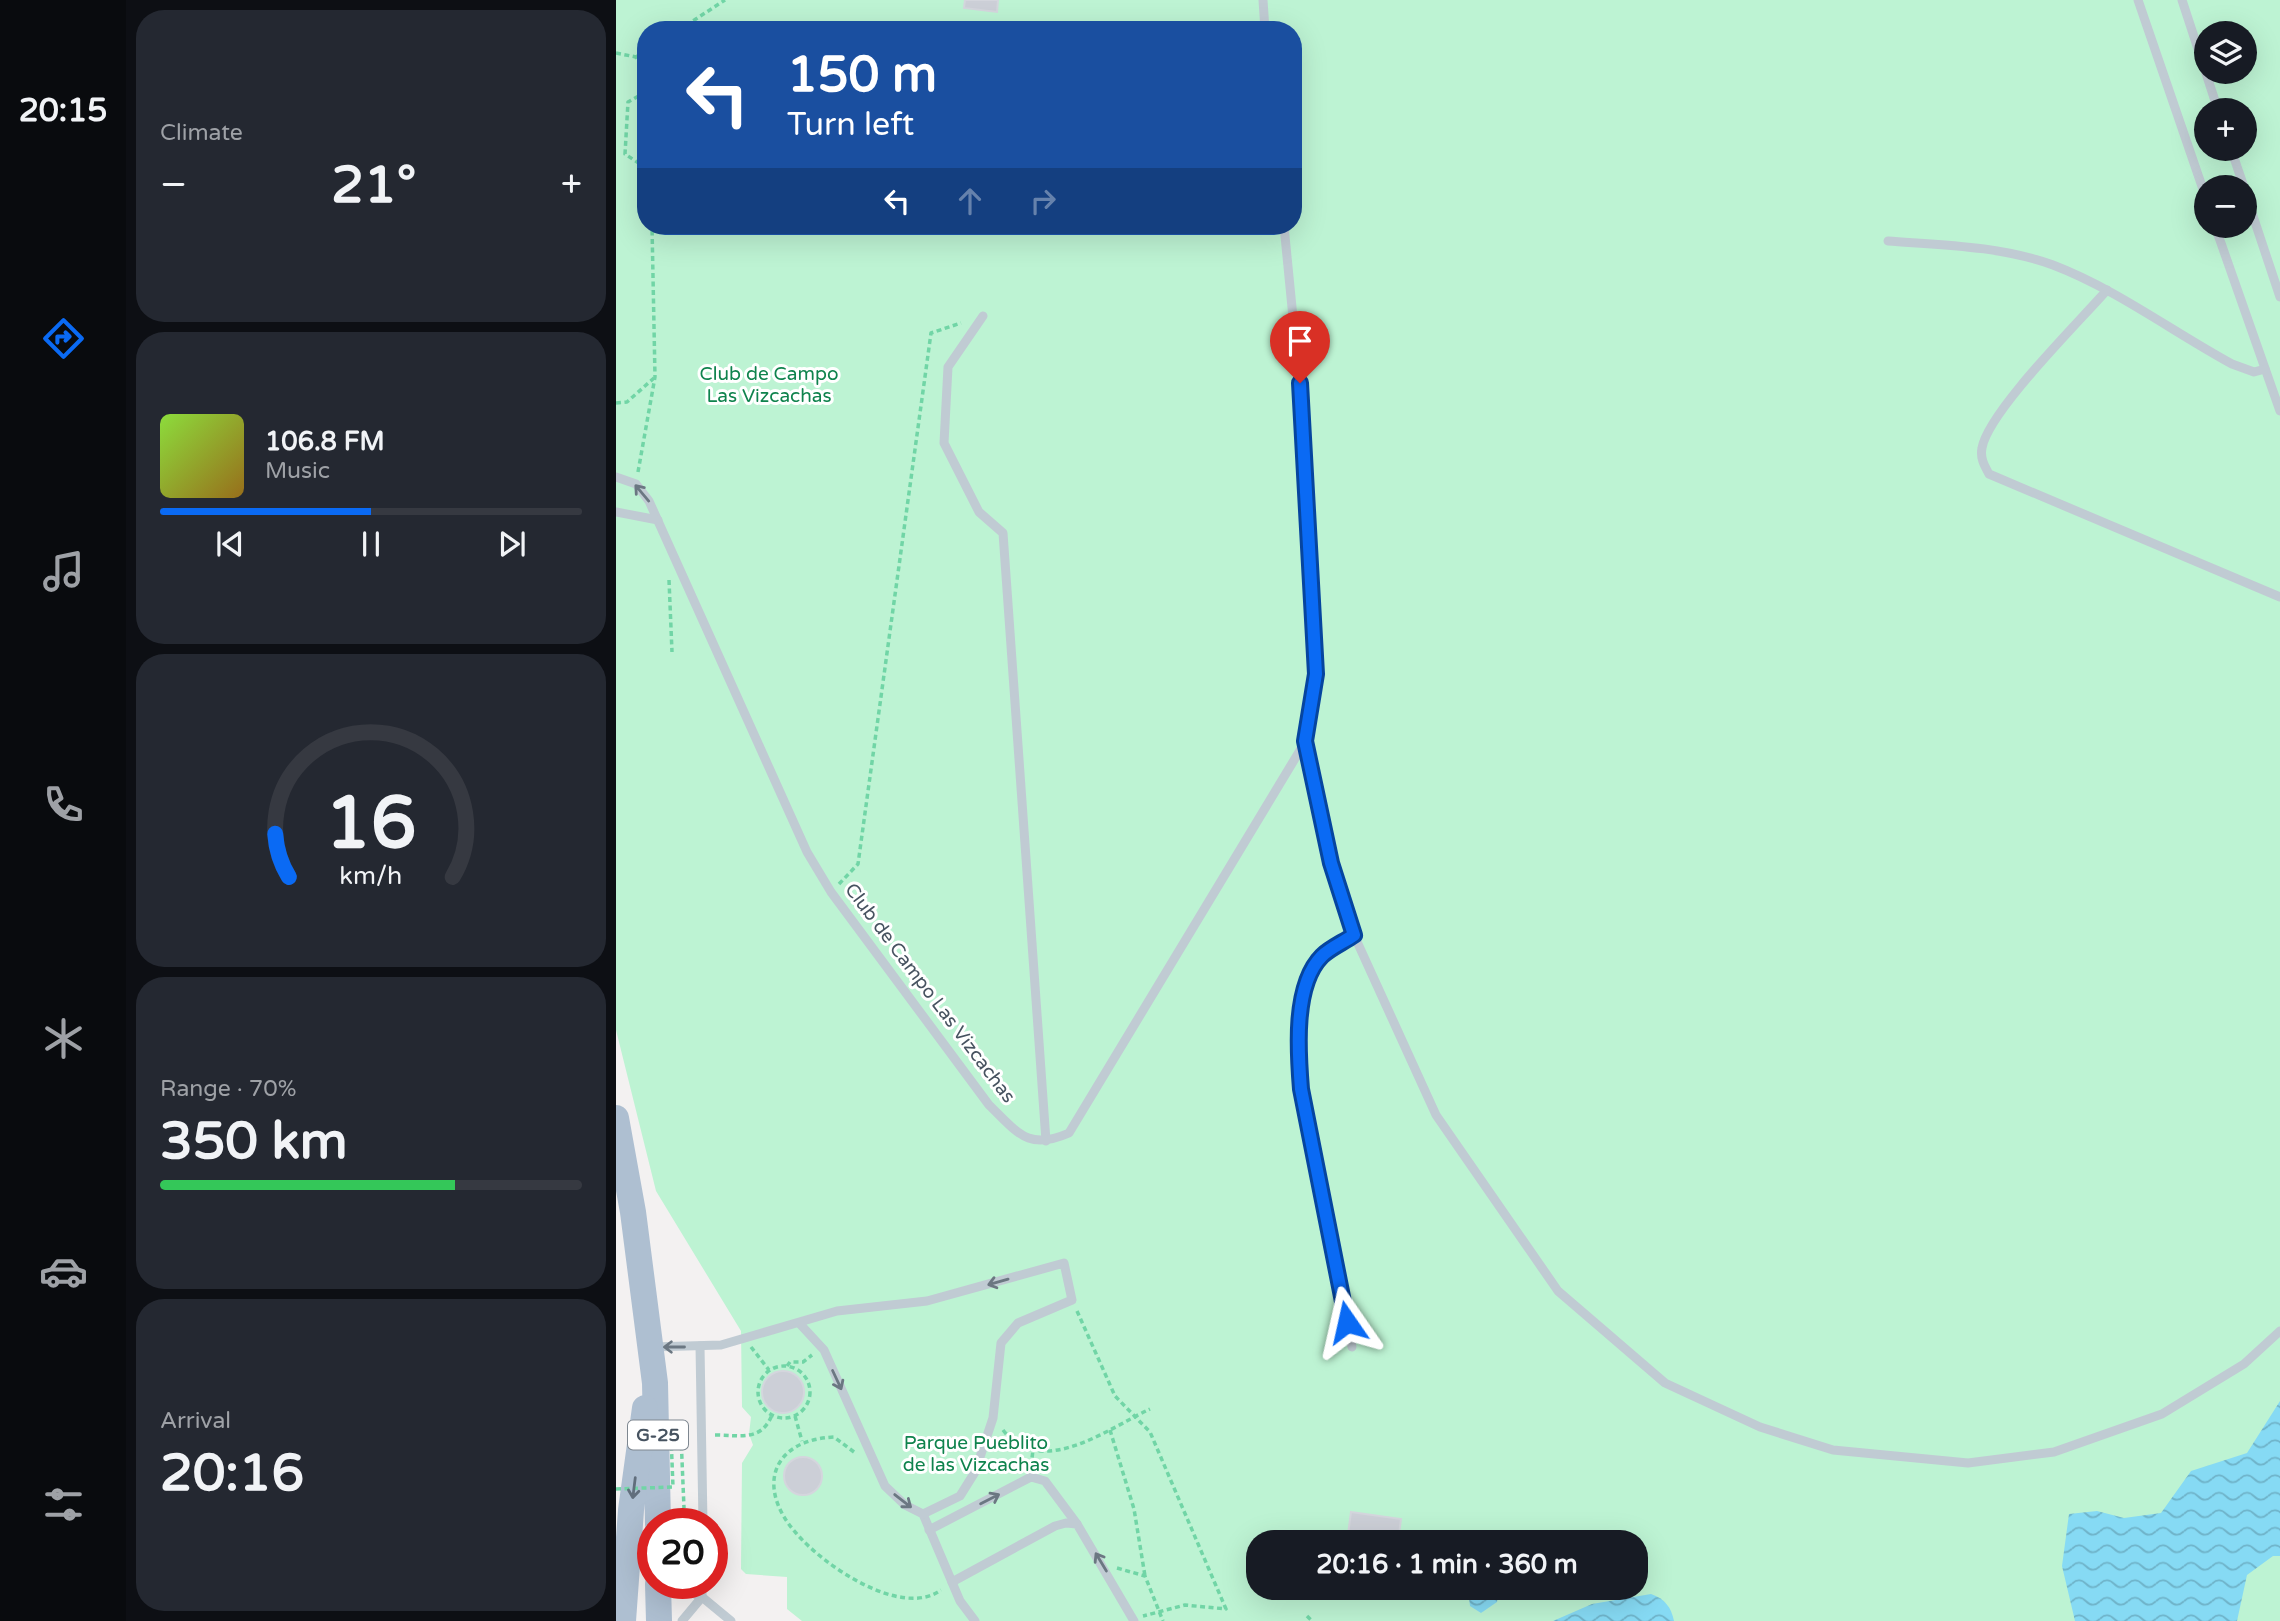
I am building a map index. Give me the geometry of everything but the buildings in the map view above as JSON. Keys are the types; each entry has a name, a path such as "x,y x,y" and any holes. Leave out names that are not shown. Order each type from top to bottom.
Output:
{"main road":[{"name":"G-25","path":"616,1118 633,1212 657,1414 658,1508"},
{"name":"G-25","path":"643,1508 648,1347"},
{"name":"G-25","path":"623,1621 637,1590"},
{"name":"G-25","path":"649,1599 659,1621"}],"lane":[{"path":"1262,0 1264,21"},
{"path":"2137,0 2198,175"},
{"path":"2182,0 2214,98"},
{"path":"2257,229 2280,297"},
{"path":"1285,235 1302,409 1316,674 1305,741 1331,863 1354,935 1436,1115 1558,1291 1665,1383 1760,1427 1833,1450 1968,1463 2054,1452 2162,1414 2244,1364 2280,1331"},
{"path":"2219,238 2280,411"},
{"path":"1888,241 1962,246 2007,253 2052,265 2107,290 2232,364 2255,372 2265,369"},
{"path":"2107,290 1994,419 1982,447 1982,462 1989,474 2280,597"},
{"path":"983,316 948,367 944,443 979,512 1003,533 1046,1141 1069,1133 1124,1037 1305,741"},
{"path":"616,477 636,484"},
{"name":"Club de Campo Las Vizcachas","path":"636,484 649,501 658,520 807,852 831,892 989,1105 1020,1135 1046,1141"},
{"path":"616,512 658,520"},
{"path":"1352,1348 1301,1089 1299,1060 1300,1018 1308,978 1322,956 1354,935"},
{"path":"648,1347 700,1346 748,1339 837,1311 927,1301 1063,1263 1072,1300 1018,1323 1001,1343 993,1418 975,1472 960,1496 923,1514"},
{"path":"800,1324 821,1347 885,1486 905,1505 923,1514 960,1601 975,1621"},
{"path":"700,1346 703,1508"},
{"path":"929,1530 1031,1478 1045,1481 1077,1524 1134,1620"},
{"path":"952,1583 1055,1526 1066,1522 1077,1524"},
{"path":"682,1621 700,1599"},
{"path":"704,1599 731,1621"}],"path":[{"path":"693,21 726,0"},
{"path":"616,53 636,57"},
{"path":"637,97 628,102 625,154 637,162"},
{"path":"636,484 655,377 652,235"},
{"path":"831,892 858,864 931,333 983,316"},
{"path":"616,403 627,402 655,377"},
{"path":"668,543 672,652"},
{"path":"1072,1300 1115,1396 1150,1432 1226,1609 1185,1605 1159,1610 1134,1620"},
{"path":"748,1339 754,1353 769,1370"},
{"path":"787,1366 804,1376 810,1390 806,1405 795,1416 772,1415 758,1397 760,1382 769,1370 787,1366 790,1362 806,1360 821,1347"},
{"path":"993,1418 1010,1440 1033,1450 1079,1447 1150,1409"},
{"path":"702,1436 758,1434 765,1430 772,1415"},
{"path":"795,1416 802,1441"},
{"path":"1110,1430 1134,1509 1145,1576 1163,1621"},
{"path":"616,1489 673,1487 671,1436 681,1436 684,1508"},
{"path":"859,1456 845,1442 834,1437 802,1441 786,1451 779,1461 775,1483 779,1504 794,1532 817,1555 857,1581 897,1598 916,1600 933,1596 952,1583"},
{"path":"1104,1568 1135,1571 1145,1576"},
{"path":"1307,1616 1312,1621"}],"green space":[{"name":"Club de Campo Las Vizcachas","path":"616,0 2280,0 2280,1621 802,1621 787,1609 787,1577 746,1574 741,1569 742,1463 753,1445 749,1434 751,1417 742,1407 741,1331 656,1191 616,1030"}],"water":[{"path":"2280,1401 2280,1556 2273,1556 2247,1575 2237,1621 2075,1621 2062,1566 2069,1514 2097,1511 2124,1518 2161,1513 2191,1471 2247,1453"},
{"path":"1648,1595 1660,1598 1667,1604 1674,1621 1553,1621 1592,1604 1616,1600 1648,1600"},
{"path":"1469,1600 1497,1600 1481,1613 1470,1606"}],"route":[{"path":"1300,383 1316,674 1305,741 1331,863 1354,935 1322,956 1308,978 1300,1018 1299,1060 1301,1089 1347,1322"}],"park label":[{"name":"Parque Pueblito de las Vizcachas","path":"976,1454"}]}
